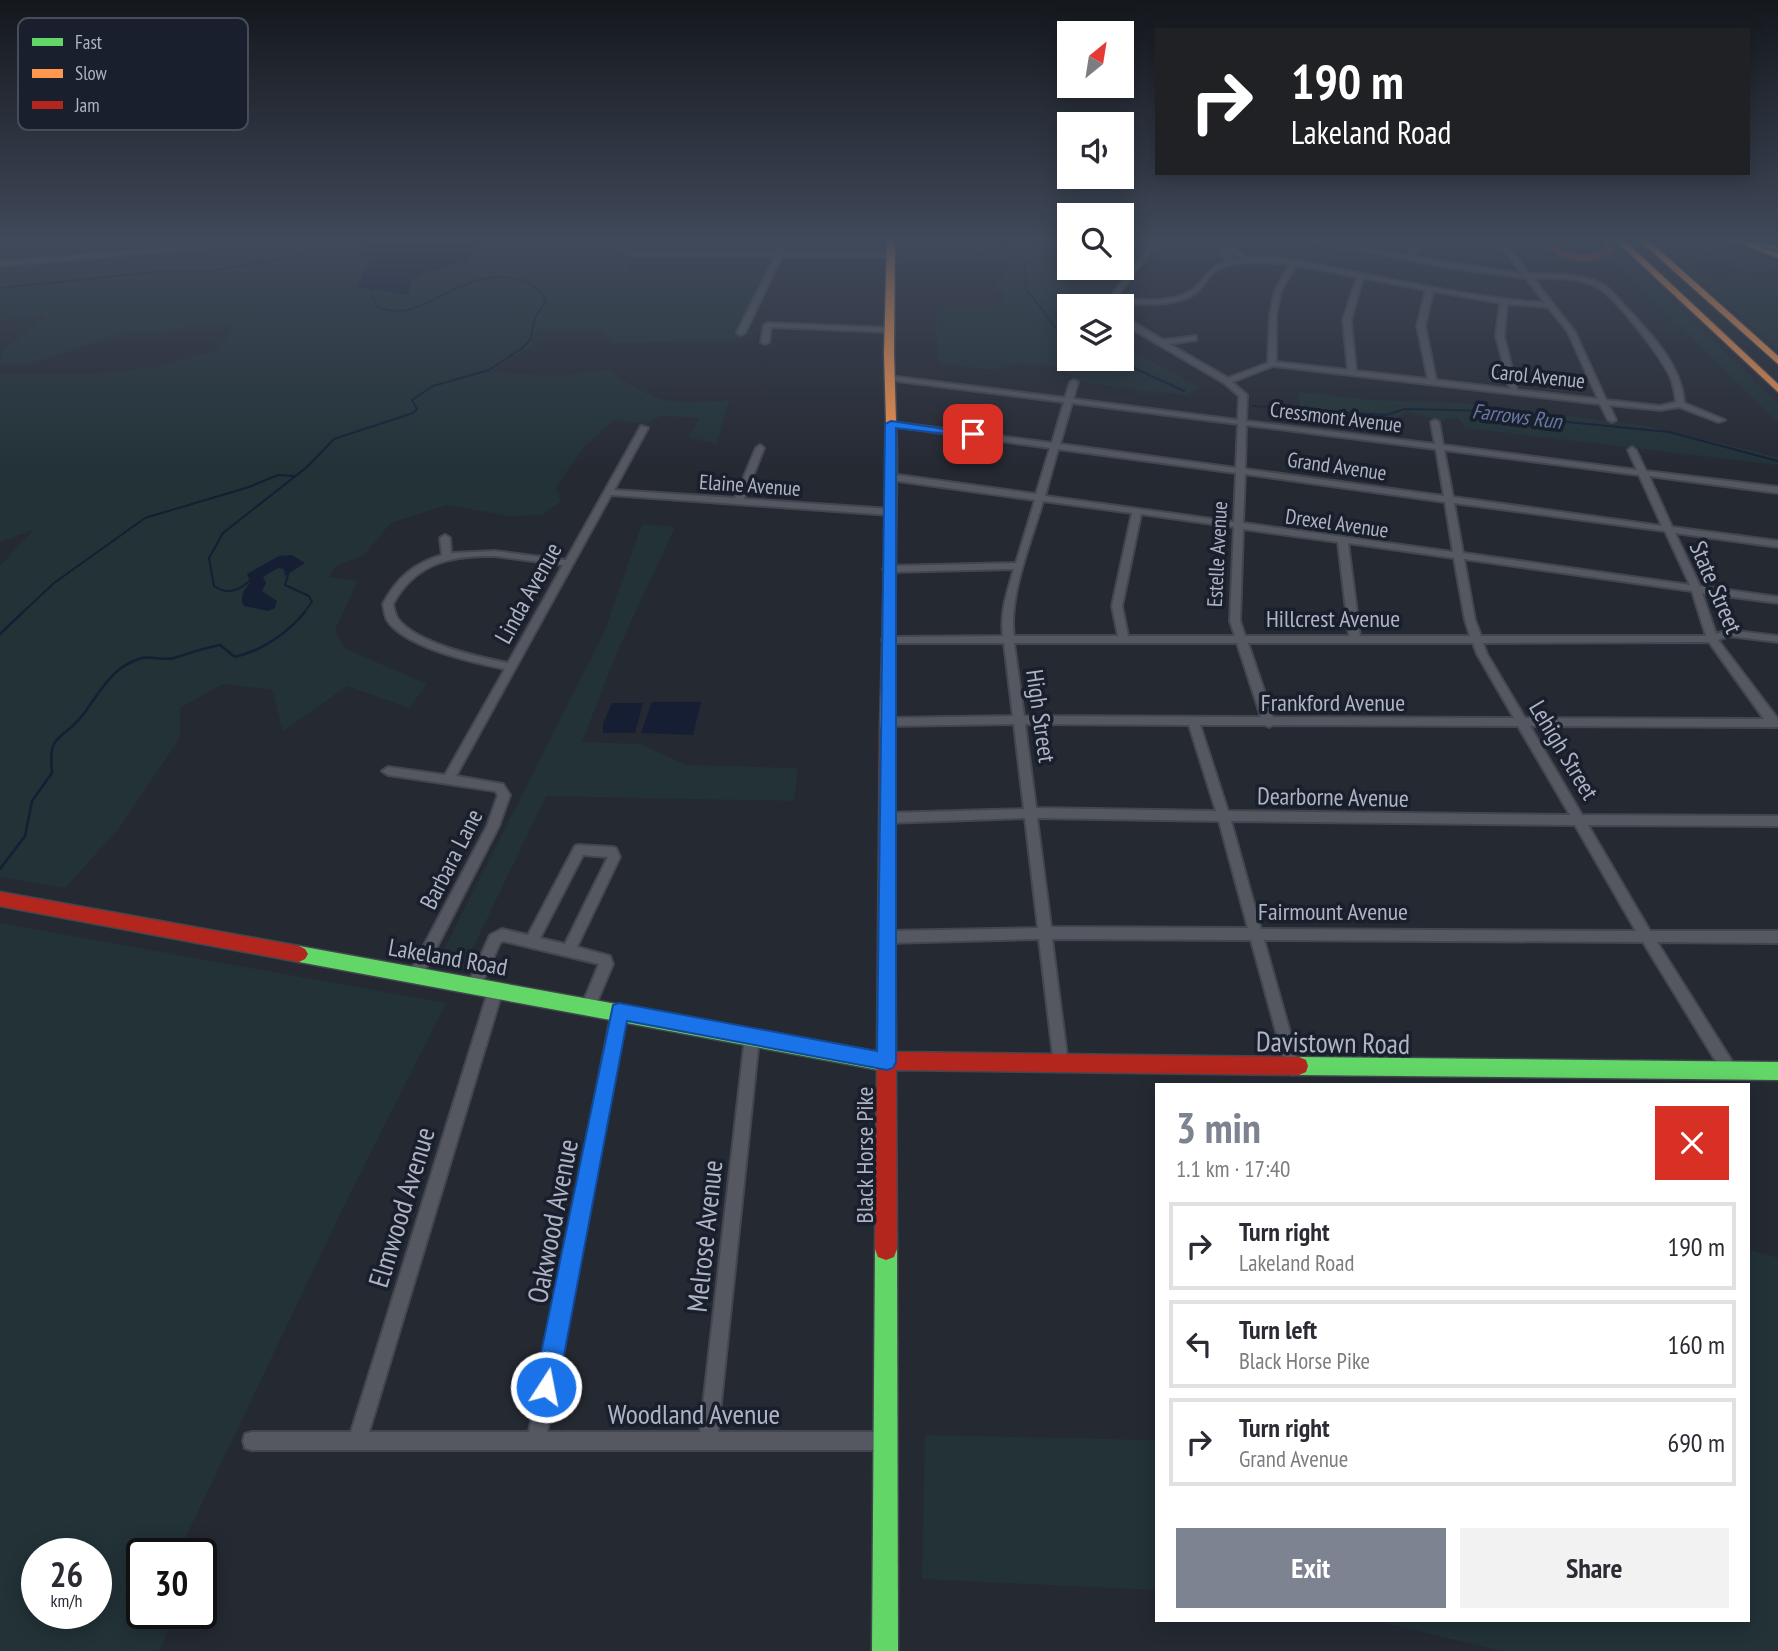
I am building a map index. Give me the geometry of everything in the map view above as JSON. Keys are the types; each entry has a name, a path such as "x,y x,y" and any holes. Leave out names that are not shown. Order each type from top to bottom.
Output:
{"main road":[{"name":"Black Horse Pike","path":"885,1651 887,640 891,477 889,316"},
{"path":"1700,316 1778,389"},
{"path":"1728,316 1778,361"},
{"name":"Lakeland Road","path":"0,899 475,984 887,1062"},
{"name":"Davistown Road","path":"887,1062 1778,1071"}],"street":[{"path":"741,333 749,316"},
{"path":"1272,364 1274,316"},
{"path":"1348,316 1353,374"},
{"path":"1423,316 1421,326 1433,383"},
{"path":"1502,316 1500,336 1514,391"},
{"path":"1557,316 1571,332 1612,420"},
{"path":"1629,316 1659,352 1681,398 1680,404 1721,420"},
{"path":"765,342 768,325 889,330"},
{"path":"1134,326 1227,381"},
{"path":"1161,342 1193,338"},
{"name":"Carol Avenue","path":"1227,381 1272,364 1660,408 1680,404"},
{"name":"Cressmont Avenue","path":"889,378 1778,490"},
{"name":"Estelle Avenue","path":"1227,381 1243,394 1244,423 1234,603 1239,638 1269,723"},
{"name":"High Street","path":"1061,1064 1007,625 1009,602 1074,382"},
{"name":"Lehigh Street","path":"1435,422 1476,639 1644,934 1730,1071"},
{"name":"Grand Avenue","path":"891,424 1778,544"},
{"name":"Linda Avenue","path":"449,779 644,428"},
{"path":"738,502 761,448"},
{"name":"State Street","path":"1632,450 1645,473 1696,588 1712,639 1776,725"},
{"name":"Drexel Avenue","path":"891,477 1039,496 1343,542 1778,600"},
{"name":"Elaine Avenue","path":"609,492 890,512"},
{"path":"1124,640 1117,606 1138,512"},
{"path":"445,538 447,557"},
{"path":"1343,542 1354,640"},
{"path":"511,667 452,654 427,644 393,619 388,609 394,590 415,571 447,557 471,554 569,563"},
{"path":"888,569 1019,566"},
{"name":"Hillcrest Avenue","path":"887,640 1712,639 1728,633 1778,639"},
{"name":"Frankford Avenue","path":"887,722 1020,720 1776,725"},
{"path":"1194,723 1224,817 1293,1068"},
{"name":"Barbara Lane","path":"388,771 499,788 504,795 493,826 415,974"},
{"name":"Dearborne Avenue","path":"887,818 1032,813 1778,821"},
{"path":"531,942 579,850 612,852 614,857 569,950"},
{"name":"Fairmount Avenue","path":"887,937 1046,933 1644,934 1778,937"},
{"path":"475,984 495,939 502,935 605,960 606,964 589,1005"},
{"name":"Elmwood Avenue","path":"357,1441 496,989"},
{"name":"Oakwood Avenue","path":"536,1441 619,1011"},
{"name":"Melrose Avenue","path":"708,1441 752,1038"},
{"name":"Woodland Avenue","path":"252,1441 884,1441"}],"shaded area":[{"path":"0,316 32,316 0,321"},
{"path":"751,316 740,339 611,343 604,330 536,330 530,347 490,372 561,376 607,369 639,390 664,400 729,400 717,444 688,437 700,418 660,416 646,424 614,420 584,447 556,487 561,501 542,515 509,516 447,505 391,523 364,555 336,566 329,577 358,581 335,630 344,648 427,684 409,708 347,686 283,731 272,690 223,684 180,708 180,738 119,828 65,888 0,877 0,566 33,530 0,542 0,374 101,373 157,367 219,350 233,327 186,327 153,333 123,333 26,365 0,364 2,351 46,317"},
{"path":"936,316 1057,316 1057,366 1015,363 993,370 938,363"},
{"path":"1670,316 1687,316 1778,404 1778,423"},
{"path":"1740,316 1778,316 1778,350"},
{"path":"1134,352 1200,388 1185,395 1077,382 1066,371 1134,371"},
{"path":"1298,392 1371,400 1462,403 1648,426 1778,457 1778,465 1466,428 1457,417 1439,421 1406,411 1394,420 1300,406"},
{"path":"642,524 675,527 617,652 582,742 641,744 686,765 798,768 794,801 546,796 463,969 442,953 604,633"},
{"path":"0,923 446,1003 344,1206 185,1538 126,1538 126,1629 169,1629 159,1651 0,1651"},
{"path":"1750,1250 1778,1258 1778,1651 1501,1651 1381,1622 1750,1622"},
{"path":"925,1435 1155,1440 1155,1590 922,1579"}],"water":[{"path":"292,555 305,563 285,576 284,569 278,568 263,577 266,583 262,591 277,601 275,608 268,611 244,606 243,594 250,583 247,574 279,556"},
{"path":"652,702 701,702 693,735 641,733"},
{"path":"612,703 643,703 635,733 603,733 603,724"}],"waterway":[{"path":"251,580 242,587 229,591 214,586 209,558 223,533 307,467 334,439 413,413 417,409 412,400 433,386 489,370 521,349 530,340 536,316"},
{"name":"Farrows Run","path":"1047,316 1057,329"},
{"name":"Farrows Run","path":"1134,367 1184,391"},
{"name":"Farrows Run","path":"1253,406 1386,415 1405,409 1497,411 1527,418 1669,432 1778,461"},
{"path":"21,614 54,583 145,518 249,487 278,475 294,476"},
{"path":"288,575 285,585 309,596 312,602 303,614"},
{"path":"0,634 23,612"},
{"path":"0,869 25,836 32,801 52,773 54,744 82,716 114,674 142,658 170,659 220,645 235,657 245,654 273,640 303,614"}],"traffic: fast":[{"path":"299,954 879,1061"},
{"path":"1299,1066 1778,1071"},
{"path":"885,1651 886,1249"}],"traffic: slow":[{"path":"887,728 892,456 890,316"},
{"path":"1700,316 1778,389"},
{"path":"1728,316 1778,361"}],"traffic: jam":[{"path":"886,1249 887,728"},
{"path":"0,899 299,954"},
{"path":"879,1061 1299,1066"}],"route":[{"path":"546,1387 619,1011 887,1062 887,640 891,424 973,434"}]}
